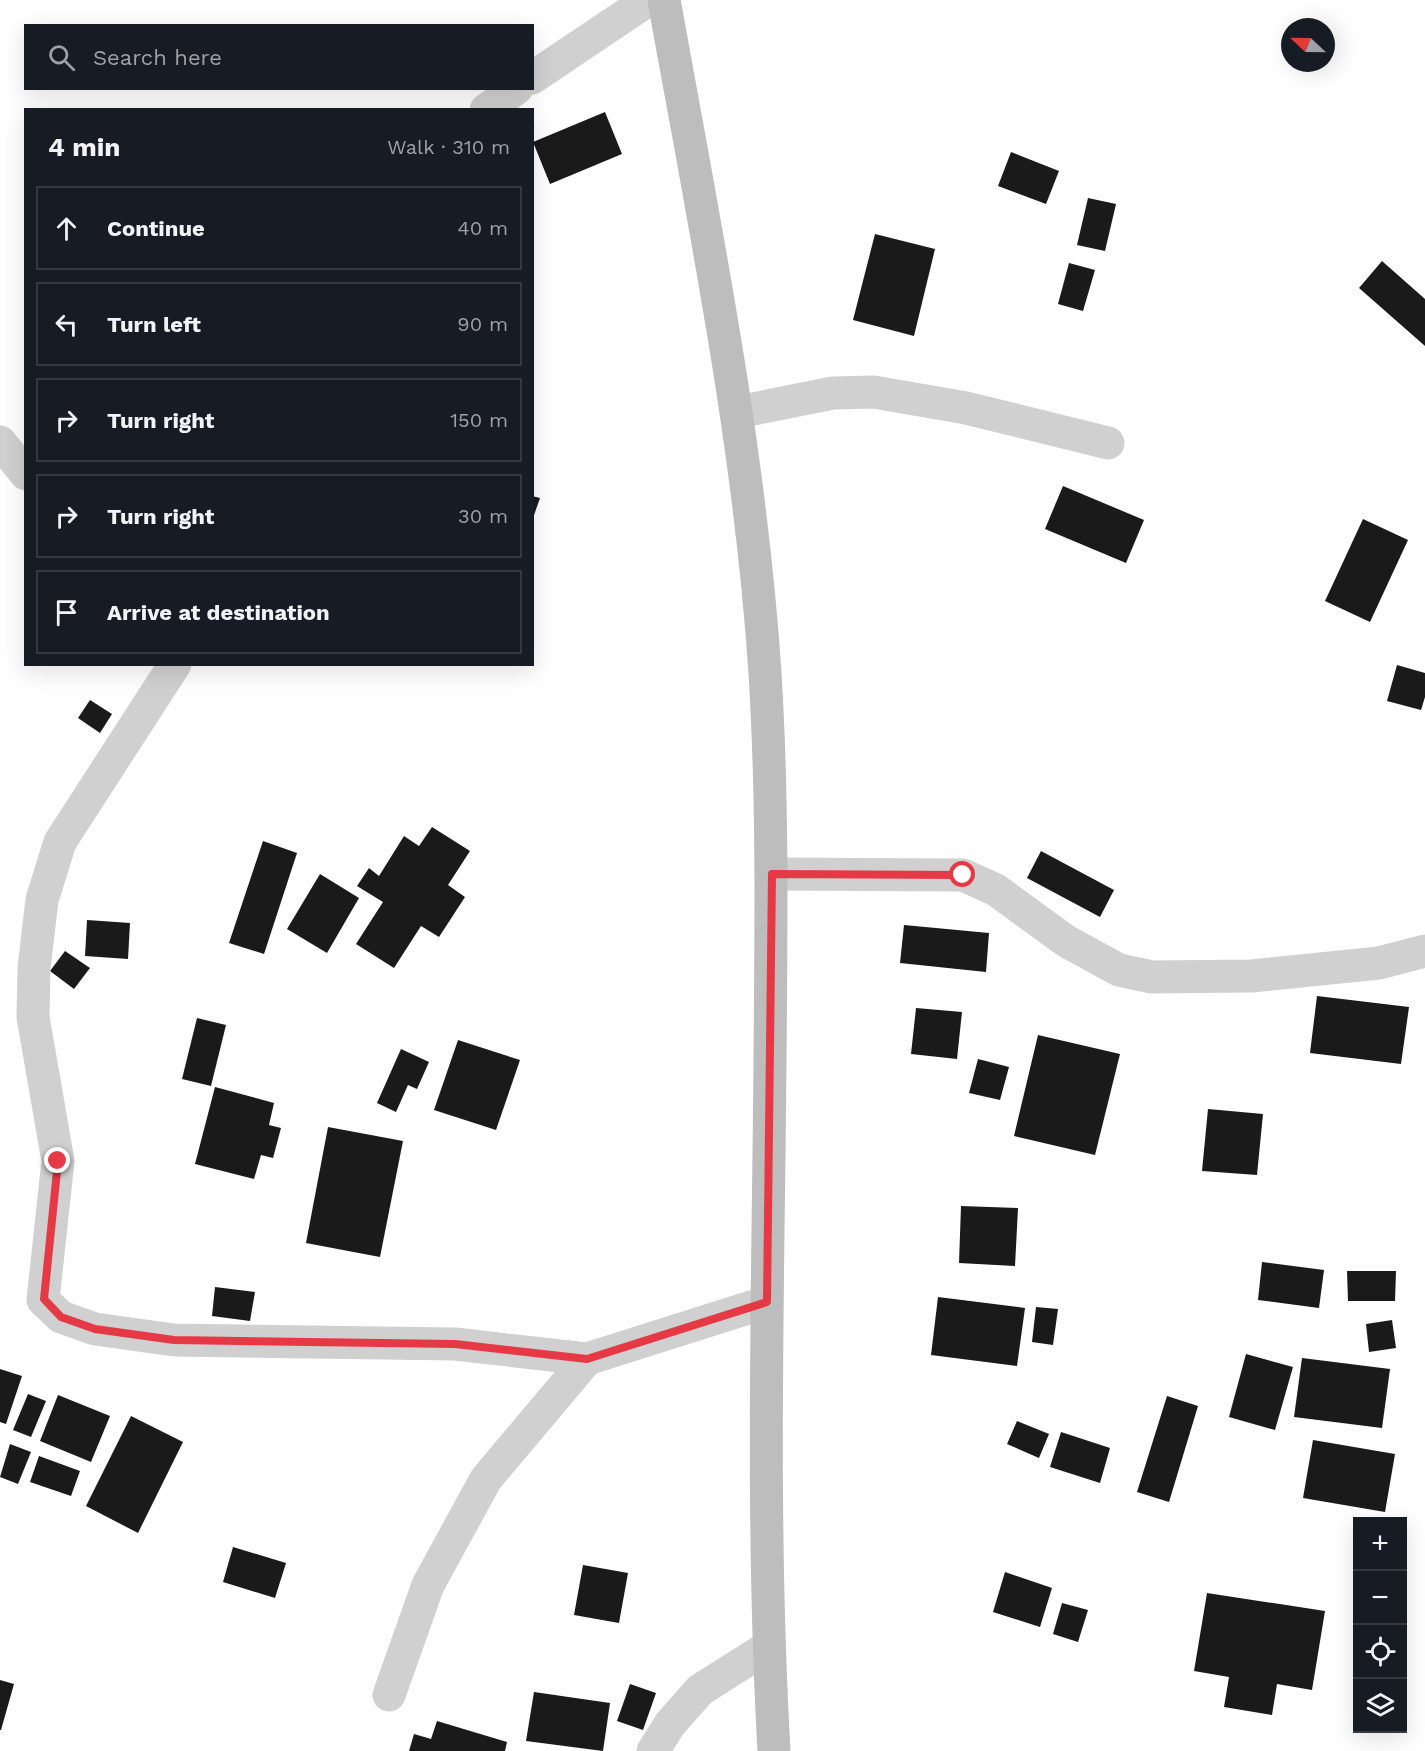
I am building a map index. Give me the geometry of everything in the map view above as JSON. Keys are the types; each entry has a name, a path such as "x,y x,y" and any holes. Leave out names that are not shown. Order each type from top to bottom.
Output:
{"street":[{"path":"534,77 648,0"},
{"path":"663,0 738,412 765,672 772,874 767,1302 768,1647 774,1751"},
{"path":"489,108 514,90"},
{"path":"738,412 833,393 874,392 966,408 1108,443"},
{"path":"0,442 24,472"},
{"path":"162,673 60,842 42,900 34,968 33,1017 58,1161 44,1299 61,1317 95,1329 174,1340 455,1344 587,1359 767,1302"},
{"path":"772,874 963,875 996,890 1066,941 1110,966 1152,977 1251,976 1379,963 1425,951"},
{"path":"389,1695 428,1585 486,1479 587,1359"},
{"path":"653,1751 670,1724 700,1690 768,1647"}],"building":[{"path":"605,112 622,154 550,184 534,142"},
{"path":"1011,152 1059,171 1046,204 998,186"},
{"path":"1088,198 1116,204 1105,251 1077,245"},
{"path":"875,234 935,249 914,336 853,320"},
{"path":"1382,261 1425,299 1425,346 1359,288"},
{"path":"1069,263 1095,270 1083,311 1058,304"},
{"path":"1063,486 1144,520 1126,563 1045,529"},
{"path":"534,496 540,498 534,515"},
{"path":"1363,519 1408,540 1370,622 1325,601"},
{"path":"1397,665 1425,673 1425,697 1421,710 1387,701"},
{"path":"90,700 112,714 100,733 78,718"},
{"path":"432,827 470,851 448,885 465,897 439,937 421,926 394,968 356,944 383,902 357,886 369,868 379,876 404,836 419,846"},
{"path":"263,841 297,853 264,954 229,943"},
{"path":"1041,851 1114,890 1100,917 1027,878"},
{"path":"320,874 359,898 327,953 287,929"},
{"path":"87,920 130,923 128,959 85,956"},
{"path":"904,925 989,933 986,972 900,963"},
{"path":"65,951 90,968 74,989 50,971"},
{"path":"1317,996 1409,1007 1401,1064 1310,1053"},
{"path":"916,1008 962,1012 957,1059 911,1054"},
{"path":"197,1018 226,1025 211,1086 182,1079"},
{"path":"1038,1035 1120,1054 1095,1155 1014,1136"},
{"path":"458,1040 520,1060 496,1130 434,1110"},
{"path":"401,1049 429,1062 417,1089 408,1085 396,1112 377,1103"},
{"path":"978,1059 1009,1067 1000,1100 969,1093"},
{"path":"215,1087 274,1103 269,1125 281,1128 273,1158 261,1155 254,1179 195,1164"},
{"path":"1208,1109 1263,1114 1257,1175 1202,1171"},
{"path":"328,1127 403,1141 380,1257 306,1243"},
{"path":"961,1206 1018,1208 1015,1266 959,1263"},
{"path":"1262,1262 1324,1270 1319,1308 1258,1300"},
{"path":"1347,1271 1396,1271 1395,1301 1348,1301"},
{"path":"215,1287 255,1292 250,1321 212,1316"},
{"path":"938,1297 1025,1308 1017,1366 931,1355"},
{"path":"1036,1307 1058,1309 1053,1345 1032,1342"},
{"path":"1392,1320 1396,1348 1369,1352 1366,1324"},
{"path":"1246,1354 1293,1367 1275,1430 1229,1417"},
{"path":"1302,1358 1390,1369 1382,1428 1294,1417"},
{"path":"0,1369 22,1376 6,1424 0,1422"},
{"path":"28,1394 46,1401 31,1437 13,1430"},
{"path":"58,1395 110,1416 91,1462 40,1441"},
{"path":"1167,1396 1198,1406 1169,1502 1137,1492"},
{"path":"131,1416 183,1442 138,1533 86,1506"},
{"path":"1017,1421 1049,1434 1039,1458 1007,1444"},
{"path":"1061,1432 1110,1448 1100,1483 1050,1467"},
{"path":"1313,1440 1395,1454 1385,1512 1303,1498"},
{"path":"10,1444 31,1452 18,1484 0,1477"},
{"path":"39,1456 80,1471 71,1496 30,1482"},
{"path":"233,1547 286,1563 275,1598 223,1582"},
{"path":"583,1565 628,1573 619,1623 574,1615"},
{"path":"1005,1572 1052,1588 1040,1627 993,1612"},
{"path":"1207,1593 1325,1611 1312,1690 1277,1684 1272,1715 1224,1707 1229,1677 1194,1671"},
{"path":"1062,1603 1088,1610 1078,1642 1053,1634"},
{"path":"0,1680 14,1684 1,1730 0,1730"},
{"path":"630,1684 656,1693 643,1730 617,1721"},
{"path":"534,1692 610,1703 603,1751 526,1741"},
{"path":"437,1721 507,1742 505,1751 409,1751 414,1734 431,1739"}],"route":[{"path":"58,1161 44,1299 61,1317 95,1329 174,1340 455,1344 587,1359 666,1332 767,1302 772,874 963,875"}]}
